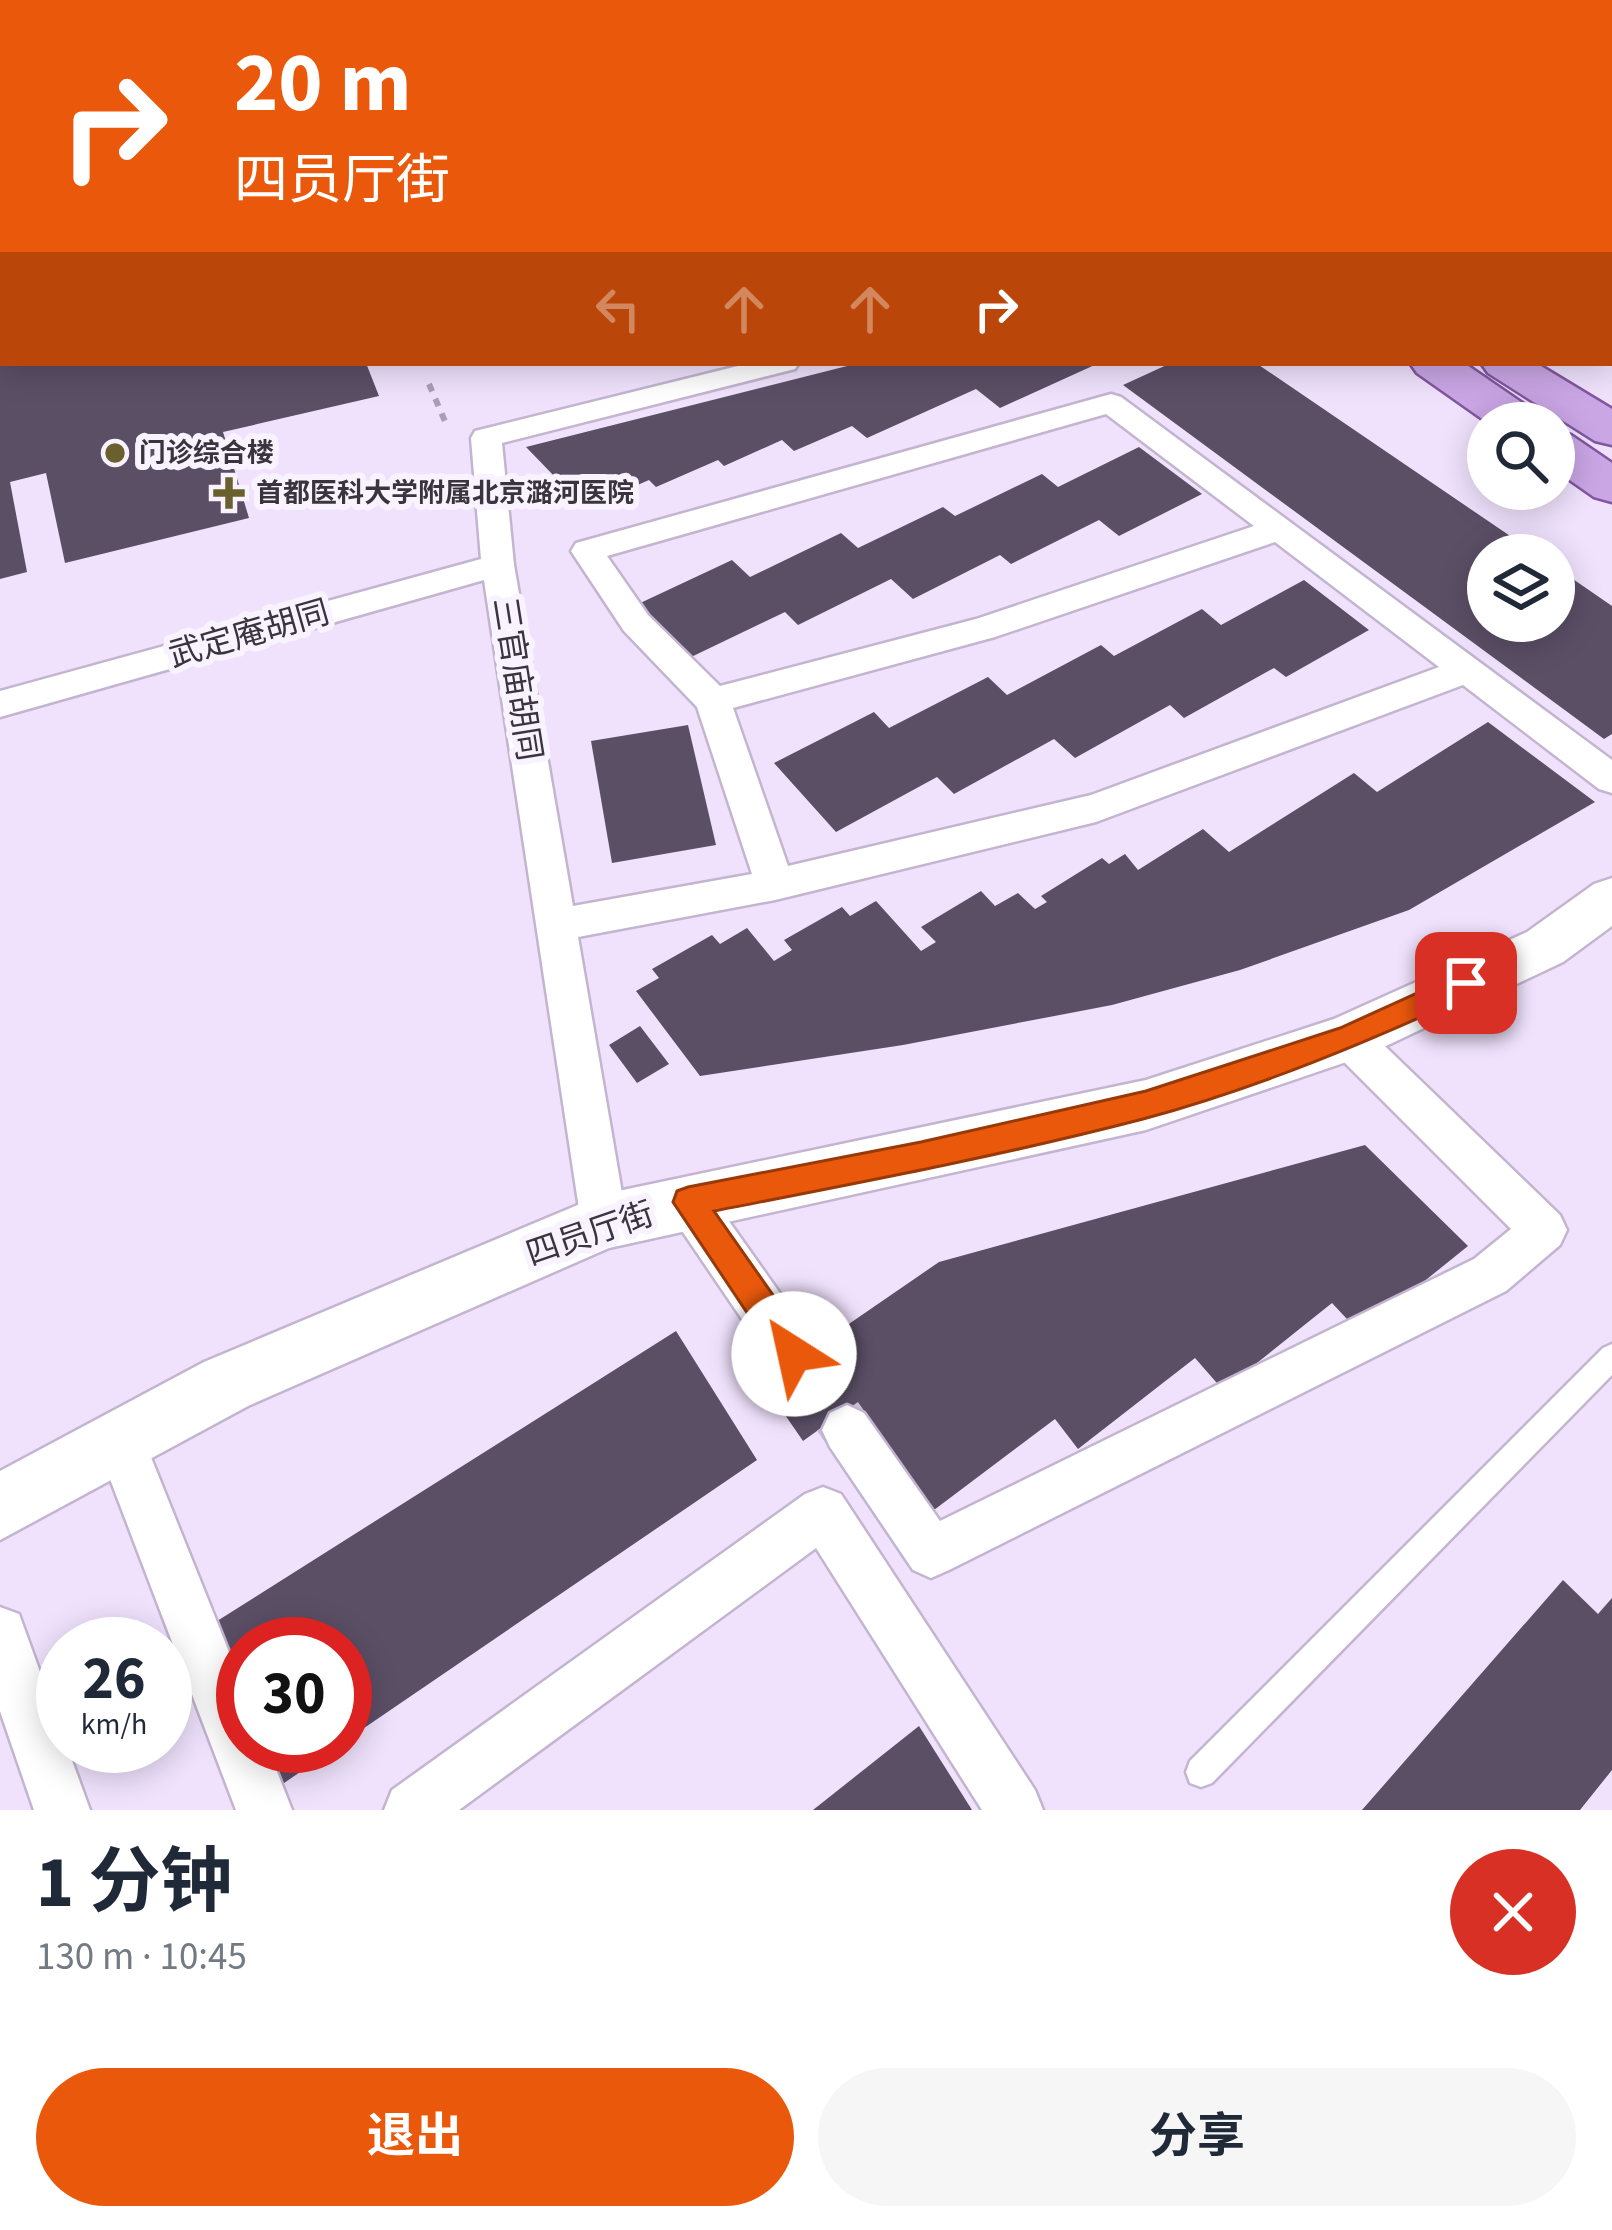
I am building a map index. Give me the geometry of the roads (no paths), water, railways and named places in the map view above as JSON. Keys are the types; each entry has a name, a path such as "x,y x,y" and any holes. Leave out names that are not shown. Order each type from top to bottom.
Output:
{"main road":[{"path":"1437,366 1490,402"},
{"path":"1509,366 1612,430"},
{"path":"1575,460 1612,486"}],"street":[{"name":"三官庙胡同","path":"604,1222 498,565 486,438 773,366"},
{"path":"775,885 713,701 636,622 587,550 1111,404 1612,779"},
{"path":"713,701 983,628 1279,529"},
{"name":"武定庵胡同","path":"0,704 498,565"},
{"path":"556,925 775,885 1096,808 1467,670"},
{"name":"四员厅街","path":"0,1507 226,1384 604,1222 1146,1105 1348,1038 1544,947 1612,898"},
{"path":"847,1430 931,1552 1490,1275 1544,1230 1348,1038"},
{"path":"688,1202 794,1354"},
{"path":"121,1442 264,1810"},
{"path":"412,1810 823,1512 1015,1810"},
{"path":"0,1633 62,1810"}],"lane":[{"path":"1201,1772 1612,1357"}],"tunnel":[{"path":"794,1354 847,1430"}],"place":[{"name":"门诊综合楼","path":"115,453"},
{"name":"首都医科大学附属北京潞河医院","path":"229,493"}]}
